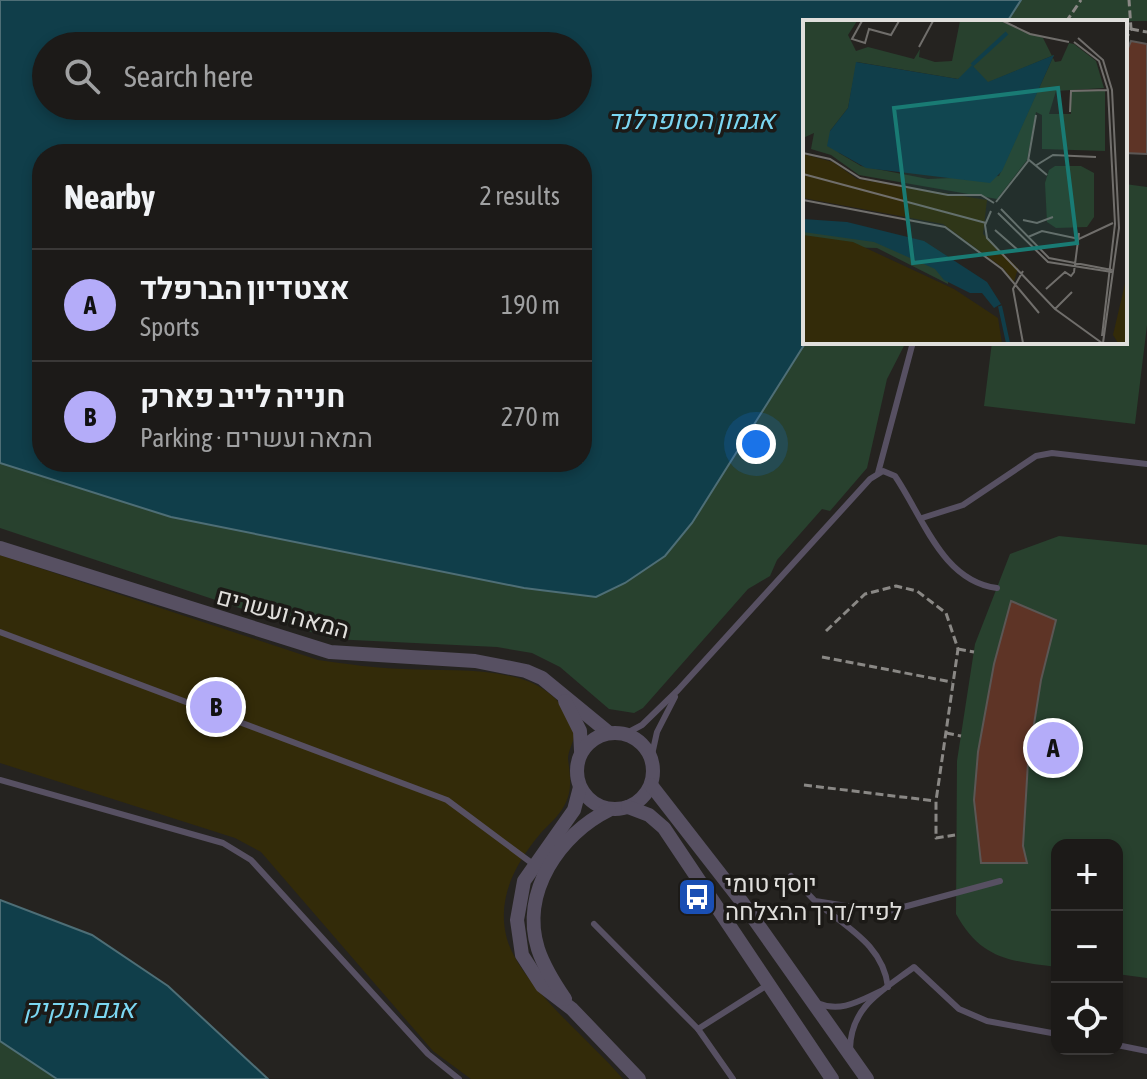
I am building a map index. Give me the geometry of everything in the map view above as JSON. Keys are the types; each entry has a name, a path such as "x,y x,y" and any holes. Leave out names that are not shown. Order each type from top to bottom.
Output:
{"street":[{"name":"המאה ועשרים","path":"0,548 299,645 358,656 488,663 526,671 559,690 609,733"},
{"path":"559,690 580,731 581,751 577,763 580,787 574,810 533,864 518,904 522,955 542,986 572,1009 639,1079"},
{"path":"572,1009 551,977 537,947 535,908 539,886 558,852 572,835 609,810 628,807 642,799 651,785 651,759 636,739 625,734 609,733 588,743 581,751"},
{"path":"651,785 742,902 867,1079"},
{"path":"580,787 592,802 609,810"},
{"path":"628,807 649,815 664,828 832,1079"}],"lane":[{"path":"625,734 642,725 678,690 878,473 912,344"},
{"path":"922,518 963,505 1036,456 1052,453 1147,464"},
{"path":"878,473 890,472 895,476 942,554 958,573 980,586 997,588"},
{"path":"0,632 447,800 533,864"},
{"path":"651,759 657,732 678,690"},
{"path":"0,780 223,843 251,860 428,1054 459,1079"},
{"path":"791,876 815,901 879,954 886,968 888,987"},
{"path":"815,901 885,912 1000,881"},
{"path":"594,924 698,1029 733,1079"},
{"path":"850,1055 852,1023 861,1010 914,967 959,1009 987,1021 1051,1033"},
{"path":"698,1029 769,984"},
{"path":"811,1000 829,1008 844,1007 888,987"},
{"path":"1123,1046 1147,1051"}],"path":[{"path":"1067,20 1081,0"},
{"path":"1127,37 1131,29 1129,0"},
{"path":"1131,29 1147,32"},
{"path":"826,631 865,594 896,586 917,591 946,613 958,649 936,801 936,838 955,835"},
{"path":"958,649 974,652"},
{"path":"822,657 953,682"},
{"path":"946,733 961,736"},
{"path":"804,785 936,801"}],"green space":[{"path":"1021,0 1147,0 1147,21 1008,20"},
{"path":"1127,184 1147,187 1147,325 1135,424 984,406 992,344 1127,344"},
{"path":"805,344 905,344 887,379 867,468 830,511 822,509 777,560 770,576 748,589 643,708 634,713 609,709 560,667 532,653 497,647 332,639 0,528 0,463 171,517 524,588 625,583 665,556 692,523"},
{"path":"1059,536 1147,545 1147,978 1123,975 1123,839 1051,839 1051,966 1024,963 986,949 956,914 957,761 975,644 1010,554"},
{"path":"0,1016 103,1079 0,1079"}],"sand":[{"path":"0,555 318,660 382,668 499,674 530,682 553,696 565,710 573,727 568,759 569,795 562,810 531,845 516,870 506,896 504,924 507,939 526,975 623,1079 471,1079 433,1051 261,852 235,838 0,763"}],"water":[{"name":"אגמון הסופרלנד","path":"0,0 1021,0 1008,20 803,20 805,344 692,523 665,556 625,583 596,597 524,588 171,517 0,463"},
{"name":"אגם הנקיק","path":"0,900 92,935 168,986 268,1079 57,1079 0,1041"}],"building":[{"path":"1131,41 1147,44 1147,154 1127,153 1127,50"},
{"path":"1011,601 1056,620 1041,680 1028,762 1023,846 1027,863 981,863 974,800 978,752 994,664"}],"place":[{"name":"חנייה לייב פארק","path":"216,707"},
{"name":"אצטדיון הברפלד","path":"1053,748"},
{"name":"יוסף טומי לפיד/דרך ההצלחה","path":"697,897"}]}
